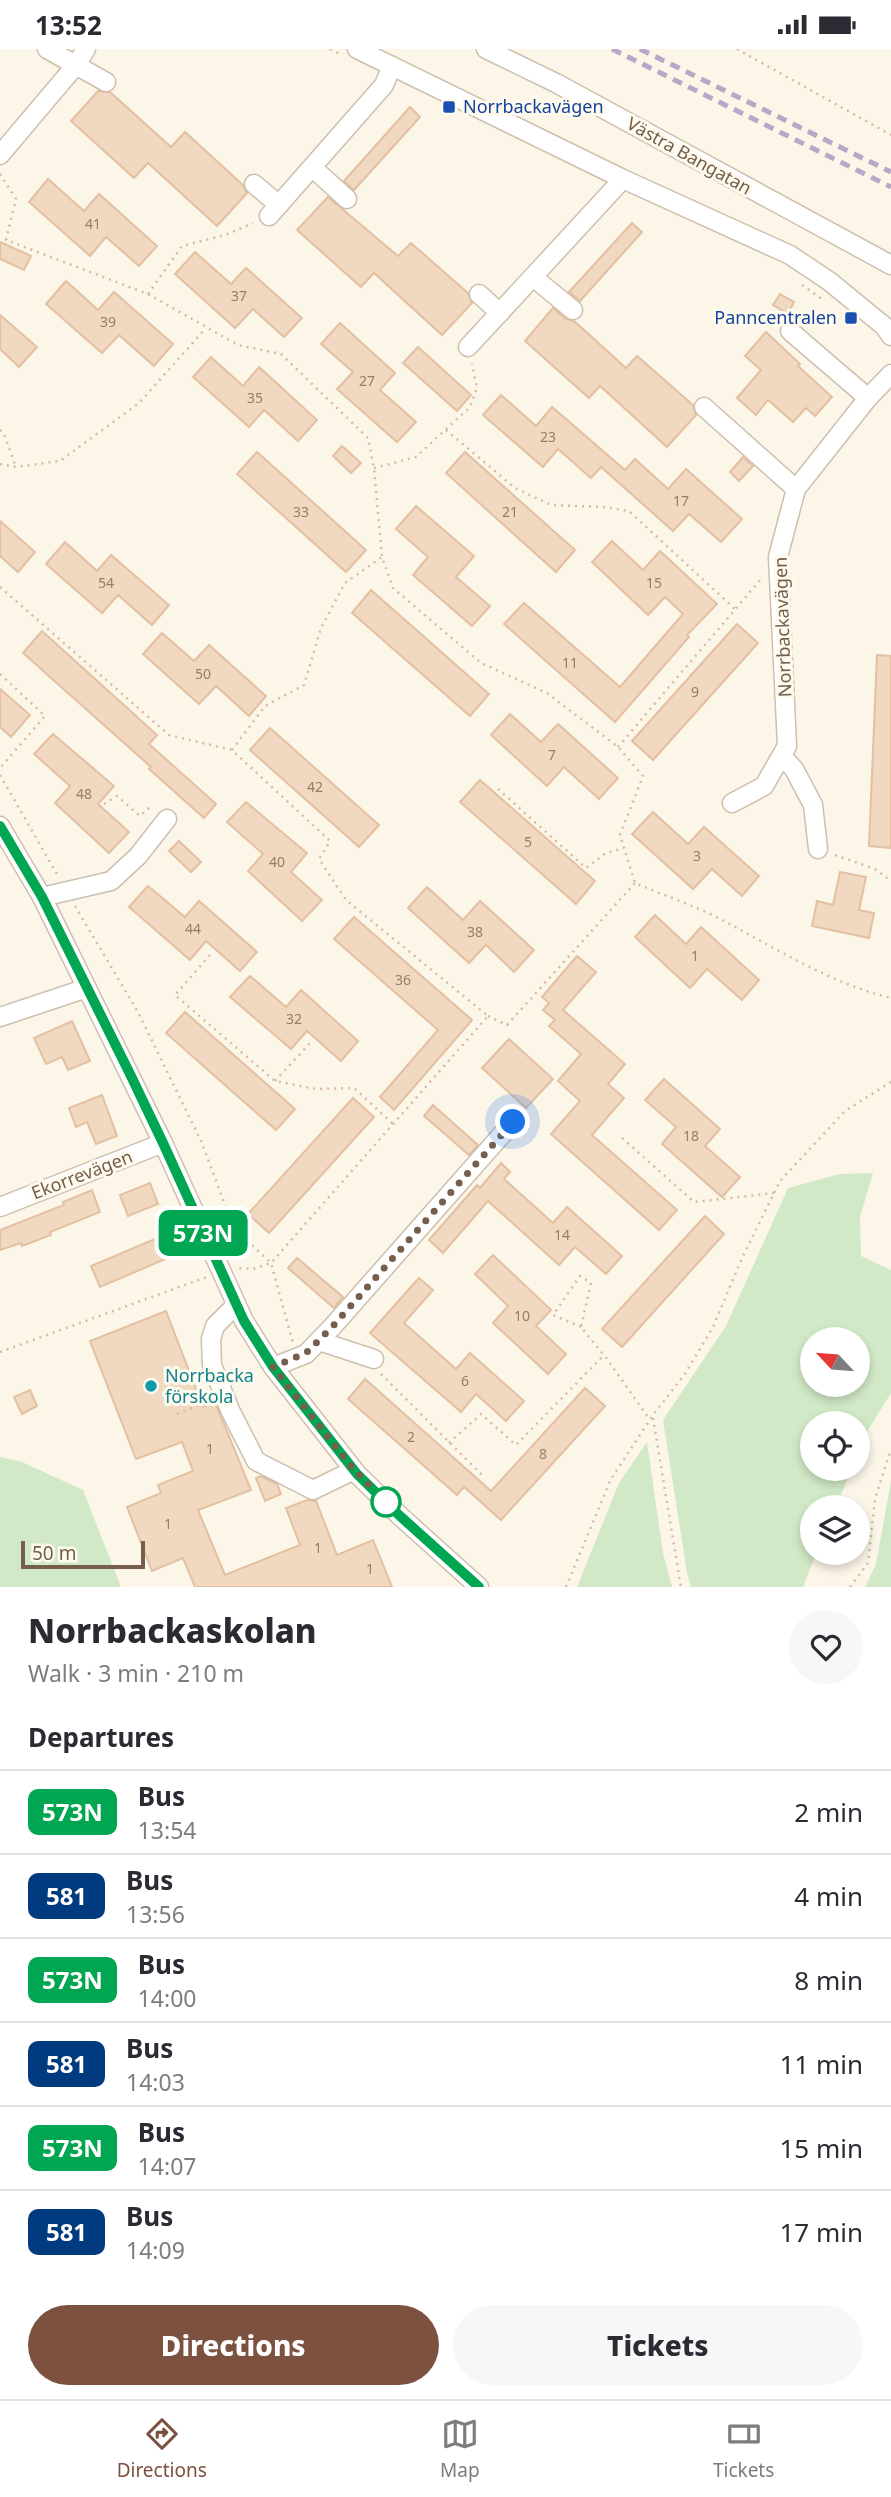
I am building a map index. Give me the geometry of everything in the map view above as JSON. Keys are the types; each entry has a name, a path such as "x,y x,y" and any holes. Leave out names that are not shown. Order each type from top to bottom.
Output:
{"street":[{"path":"47,49 106,82"},
{"path":"0,155 76,65 86,49"},
{"path":"357,49 623,179 790,255 829,281 884,326 891,336"},
{"name":"Västra Bangatan","path":"486,49 556,83 891,265"},
{"path":"254,184 274,211 384,85 392,66"},
{"path":"313,168 347,199"},
{"path":"468,347 623,179"},
{"path":"533,277 573,310"},
{"path":"479,294 500,313"},
{"path":"790,331 868,398"},
{"name":"Norrbackavägen","path":"733,803 764,786 787,745 778,558 796,489 868,398 891,374"},
{"path":"704,407 796,489"},
{"path":"782,757 794,769 813,805 818,849"},
{"path":"42,897 111,881 138,856 167,820"},
{"path":"0,826 42,897 163,1143 236,1305 273,1367 354,1470 400,1516 480,1587"},
{"path":"0,1017 87,988"},
{"path":"273,1367 306,1353 318,1341 513,1122"},
{"name":"Ekorrevägen","path":"0,1207 163,1143"},
{"path":"236,1305 215,1326 211,1339 212,1365 256,1461 313,1490 354,1470"},
{"path":"318,1341 377,1367"}],"path":[{"path":"737,49 891,135"},
{"path":"0,174 16,199 6,240"},
{"path":"148,294 182,246 225,235 274,211"},
{"path":"0,235 6,240 148,294 238,345 281,354 368,439 374,468 382,557 393,588 481,663 547,694 618,747 643,776 620,835 635,883 718,918 786,957 837,980 863,991 891,998"},
{"path":"0,464 16,467 60,461 139,403 206,328"},
{"path":"374,468 416,457 470,407 477,388 468,347"},
{"path":"0,430 16,467"},
{"path":"446,430 514,488 551,505 603,507 629,512 736,610"},
{"path":"232,750 265,706 304,685 321,628 345,583 382,557"},
{"path":"618,747 778,558"},
{"path":"0,587 169,735 232,750 330,841 319,859 346,900 488,1016 507,1025 635,883"},
{"path":"0,674 45,716 0,768"},
{"path":"0,775 139,1014 202,1143 232,1224 271,1263 297,1356"},
{"path":"498,789 586,868 606,853 624,848"},
{"path":"104,804 117,796 140,816 151,806"},
{"path":"818,849 876,869 891,881"},
{"path":"210,955 175,995 275,1081 316,1089 354,1088 393,1124"},
{"path":"0,1352 232,1267 253,1269 271,1263 488,1016"},
{"path":"275,1081 311,1042"},
{"path":"566,1587 611,1479 653,1415 685,1374 713,1327 743,1256 780,1181 845,1111 891,1082"},
{"path":"622,1138 694,1202 775,1193"},
{"path":"581,1327 591,1283 580,1276 553,1315 581,1327 650,1420"},
{"path":"449,1443 481,1414 516,1445 604,1355"},
{"path":"377,1367 483,1476"},
{"path":"177,1414 224,1395"},
{"path":"653,1415 681,1587"},
{"path":"850,1587 868,1563 875,1499 891,1449"}],"green space":[{"path":"873,1173 860,1217 861,1256 891,1270 891,1393 870,1427 870,1411 800,1411 800,1481 847,1481 841,1495 800,1495 800,1565 812,1565 803,1587 691,1587 663,1420 726,1326 788,1188 840,1174"},
{"path":"647,1442 663,1553 672,1587 577,1587 619,1483"},
{"path":"0,1457 22,1462 83,1490 121,1587 0,1587"},
{"path":"891,1481 891,1587 865,1587 876,1564"}],"building":[{"path":"98,91 110,92 171,147 185,132 243,185 247,193 217,226 148,163 134,178 71,121"},
{"path":"410,107 420,117 354,190 344,181"},
{"path":"48,179 84,211 99,194 157,246 139,266 106,237 90,256 29,202"},
{"path":"328,197 398,256 411,243 468,293 472,303 442,335 374,273 361,287 297,230"},
{"path":"632,223 642,232 580,301 569,292"},
{"path":"0,242 31,256 24,270 0,259"},
{"path":"195,252 231,284 246,268 302,318 284,337 253,309 235,328 175,274"},
{"path":"66,281 98,310 114,292 173,344 154,366 119,335 102,353 46,304"},
{"path":"780,294 794,302 788,314 773,305"},
{"path":"553,308 566,319 574,321 626,368 637,356 693,405 696,415 667,447 600,386 589,398 525,341"},
{"path":"0,315 37,347 19,367 0,349"},
{"path":"340,323 395,373 380,390 416,422 397,442 337,389 353,372 321,344"},
{"path":"766,332 832,397 815,416 806,408 793,422 768,400 756,415 737,398 761,370 745,356"},
{"path":"418,347 471,395 457,411 403,363"},
{"path":"211,357 243,386 259,367 317,420 298,441 264,410 249,427 193,377"},
{"path":"501,395 536,426 552,407 625,470 635,459 668,489 686,469 742,519 721,542 689,514 673,531 601,467 591,478 558,449 543,467 483,415"},
{"path":"342,446 361,463 351,473 333,456"},
{"path":"257,452 366,550 346,572 237,474"},
{"path":"465,452 575,550 556,572 446,473"},
{"path":"743,457 753,466 739,481 730,472"},
{"path":"416,506 474,556 456,577 490,606 472,626 413,575 428,557 396,529"},
{"path":"0,521 35,552 18,572 0,556"},
{"path":"612,541 643,570 660,551 717,604 687,635 689,637 615,722 504,624 524,603 620,687 683,614 665,597 648,615 592,562"},
{"path":"65,542 97,571 111,555 169,605 152,625 118,595 102,613 46,564"},
{"path":"371,590 489,694 470,716 352,613"},
{"path":"737,624 758,643 653,760 632,741"},
{"path":"42,631 157,735 149,744 216,804 204,818 23,653"},
{"path":"162,633 194,661 209,645 266,696 249,716 216,686 199,704 143,654"},
{"path":"877,655 891,656 891,848 869,846"},
{"path":"0,689 30,715 11,737 0,727"},
{"path":"510,714 541,742 558,724 618,778 599,799 564,767 547,786 491,735"},
{"path":"270,728 379,825 359,847 250,750"},
{"path":"53,734 114,786 98,804 129,832 109,853 55,803 70,786 34,754"},
{"path":"480,780 595,881 576,904 460,802"},
{"path":"246,802 307,853 291,872 322,900 302,921 248,871 263,854 227,822"},
{"path":"653,812 688,844 704,827 759,876 742,896 712,869 693,889 632,834"},
{"path":"179,841 201,862 191,872 169,851"},
{"path":"840,872 866,877 859,910 874,913 869,938 812,926 817,901 833,905"},
{"path":"148,886 185,917 199,901 257,952 240,971 206,941 190,960 129,907"},
{"path":"427,887 463,920 480,901 534,950 514,972 486,945 469,963 408,908"},
{"path":"655,915 686,944 701,927 759,980 742,1000 707,969 690,988 635,937"},
{"path":"354,917 472,1020 394,1110 380,1097 438,1030 334,939"},
{"path":"577,956 596,972 563,1010 625,1064 608,1084 624,1098 592,1135 677,1210 659,1230 551,1134 580,1101 558,1081 581,1054 549,1026 555,1020 543,1010 549,1003 542,997"},
{"path":"250,976 286,1007 301,990 358,1041 341,1061 307,1031 291,1049 230,997"},
{"path":"185,1012 295,1109 276,1130 166,1033"},
{"path":"72,1021 90,1061 68,1070 62,1057 46,1064 34,1038"},
{"path":"509,1039 553,1079 526,1108 482,1068"},
{"path":"664,1079 720,1129 705,1146 740,1177 722,1197 662,1144 676,1127 645,1100"},
{"path":"102,1095 117,1136 96,1144 87,1122 76,1127 69,1108"},
{"path":"353,1098 374,1117 269,1233 248,1214"},
{"path":"433,1105 478,1145 469,1155 424,1116"},
{"path":"501,1163 510,1172 504,1179 553,1223 567,1207 622,1256 606,1274 575,1247 559,1265 488,1201 443,1253 429,1240 477,1185 480,1188"},
{"path":"150,1183 158,1204 128,1216 120,1195"},
{"path":"92,1190 100,1212 50,1232 51,1235 22,1246 21,1243 0,1250 0,1230 64,1205 63,1202"},
{"path":"705,1216 724,1234 622,1347 602,1329"},
{"path":"169,1233 177,1254 100,1287 91,1266"},
{"path":"493,1255 551,1310 536,1326 566,1354 548,1374 493,1323 508,1306 475,1274"},
{"path":"297,1258 343,1297 334,1308 288,1268"},
{"path":"419,1278 433,1290 404,1323 456,1369 470,1353 524,1401 506,1421 476,1394 461,1412 370,1333"},
{"path":"166,1311 203,1407 215,1402 251,1490 198,1510 225,1575 300,1545 286,1508 307,1500 316,1501 337,1555 373,1540 392,1587 195,1587 183,1558 152,1571 127,1507 161,1493 158,1485 193,1471 182,1442 136,1459 90,1341"},
{"path":"365,1379 491,1491 585,1388 605,1406 501,1520 464,1487 457,1495 348,1399"},
{"path":"30,1390 37,1406 22,1414 14,1397"},
{"path":"261,1476 277,1484 281,1494 265,1501 256,1478"}],"railway":[{"path":"612,49 891,187"},
{"path":"640,49 891,172"}],"bus line":[{"name":"573N","path":"0,826 42,897 131,1076 244,1321 273,1367 357,1474 479,1587"}],"place":[{"name":"Norrbackavägen","path":"449,107"},
{"name":"Panncentralen","path":"851,318"},
{"name":"Norrbacka förskola","path":"151,1386"}],"route":[{"path":"386,1502 354,1470 273,1367 306,1353 333,1326 513,1122"}]}
